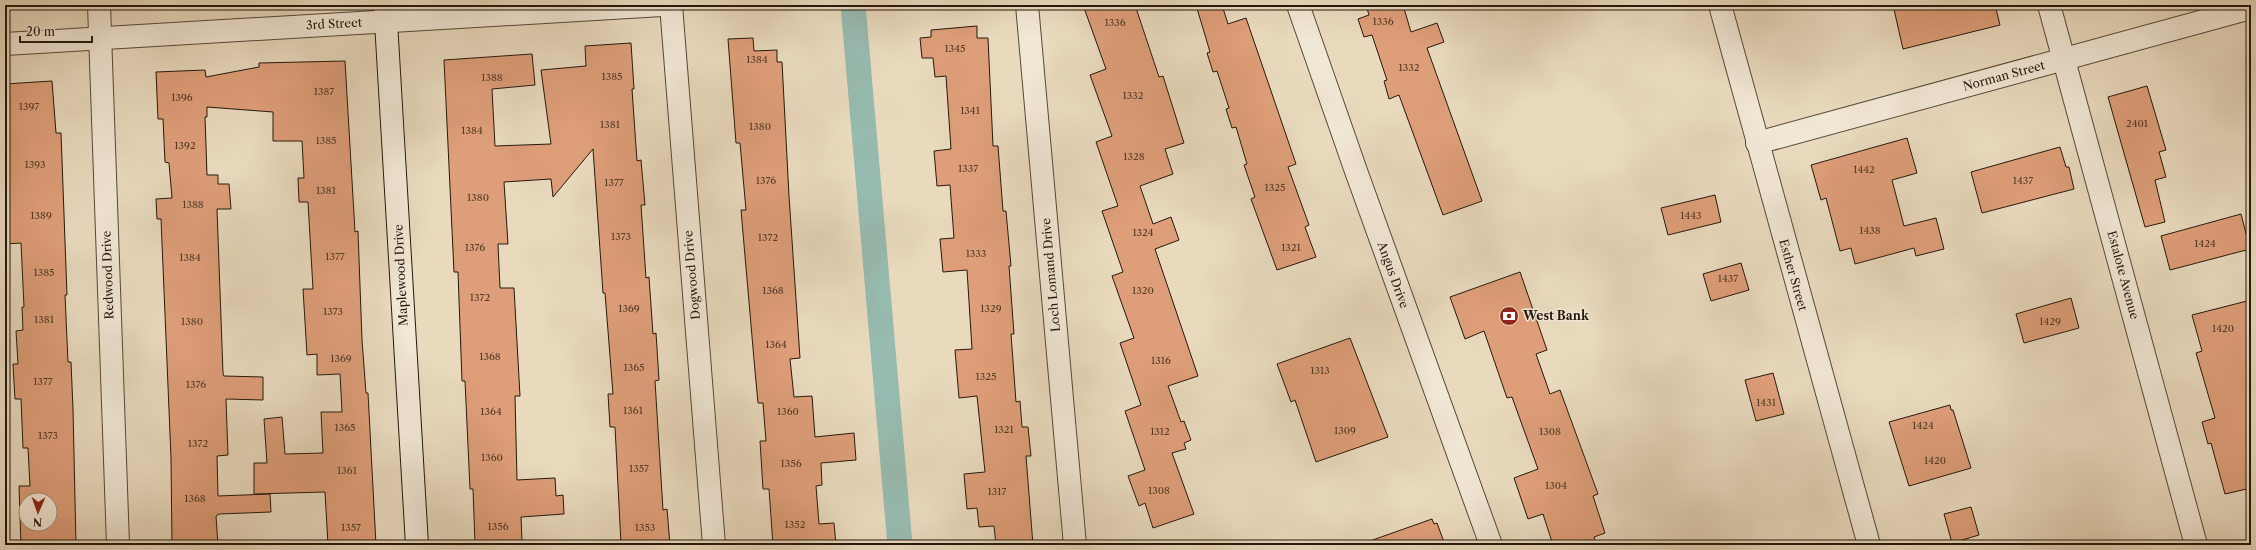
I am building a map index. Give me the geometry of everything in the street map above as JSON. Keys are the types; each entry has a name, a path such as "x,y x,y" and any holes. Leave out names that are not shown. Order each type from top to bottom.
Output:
{"street":[{"name":"Redwood Drive","path":"99,5 118,545"},
{"name":"3rd Street","path":"5,44 100,39 386,13 662,5"},
{"name":"Dogwood Drive","path":"670,5 714,545"},
{"name":"Loch Lomand Drive","path":"1027,5 1075,545"},
{"name":"Angus Drive","path":"1298,5 1356,171 1491,545"},
{"name":"Esther Street","path":"1720,5 1869,545"},
{"name":"Estalote Avenue","path":"2049,5 2196,545"},
{"name":"Norman Street","path":"1757,143 2251,8"},
{"name":"Maplewood Drive","path":"386,13 417,545"}],"building":[{"path":"1083,5 1135,5 1159,77 1163,76 1184,143 1165,149 1173,174 1140,186 1153,224 1171,217 1179,240 1155,249 1198,376 1168,386 1181,422 1184,421 1191,440 1184,443 1186,449 1172,453 1194,514 1153,528 1145,503 1139,506 1128,476 1145,470 1125,411 1141,405 1120,343 1134,338 1112,276 1123,272 1102,211 1118,206 1096,142 1112,136 1090,75 1106,69"},
{"path":"1196,5 1222,5 1228,24 1246,18 1296,164 1288,167 1309,225 1305,227 1316,257 1277,270 1251,199 1255,197 1244,165 1247,164 1236,127 1232,128 1226,109 1229,108 1217,71 1213,72 1207,53 1210,52"},
{"path":"1366,5 1403,5 1411,32 1437,23 1444,42 1427,48 1482,201 1443,215 1399,95 1389,99 1384,81 1387,80 1372,35 1364,37 1358,19 1369,15"},
{"path":"1893,5 1995,5 2000,25 1903,49"},
{"path":"977,26 977,38 988,38 993,146 998,146 1003,211 1006,211 1011,266 1009,266 1014,334 1011,334 1016,402 1020,401 1022,427 1028,427 1031,456 1026,456 1033,545 996,545 994,526 979,527 977,508 967,509 964,474 985,472 977,396 959,398 955,350 972,349 967,270 943,272 940,239 954,238 950,185 937,186 934,151 951,149 946,76 935,77 933,58 922,58 920,38 931,37 931,30"},
{"path":"753,38 754,51 777,50 777,62 782,62 800,358 790,359 794,397 812,396 815,437 854,433 856,460 821,463 822,485 816,486 819,524 834,523 836,545 773,545 769,489 763,489 760,441 766,441 763,403 758,403 741,210 746,210 740,143 736,143 728,39"},
{"path":"631,43 634,89 632,89 637,161 641,160 645,205 641,205 646,278 649,277 653,334 656,333 659,380 655,381 663,510 667,509 670,545 647,545 647,542 621,544 615,427 610,427 608,394 613,394 605,293 603,293 593,149 553,197 551,179 504,182 508,244 498,244 500,288 514,288 520,396 515,396 517,480 555,478 556,496 563,495 564,514 521,517 522,541 475,543 473,489 470,489 465,381 462,381 458,272 454,272 444,60 532,54 535,85 492,89 495,146 551,144 541,70 586,66 585,46"},
{"path":"345,61 355,232 358,231 362,340 366,393 368,393 376,545 328,545 325,492 254,494 254,463 267,463 264,419 282,417 285,454 323,453 321,412 342,412 340,374 317,375 317,354 307,355 303,289 313,289 308,202 299,202 298,178 304,178 302,141 273,141 273,112 207,107 207,117 205,117 207,175 218,175 218,184 229,184 231,209 217,209 223,373 224,376 263,377 263,400 226,399 228,455 217,456 218,496 270,494 271,512 219,514 216,516 218,545 172,545 171,458 161,219 157,219 156,199 172,198 169,163 165,162 163,119 158,119 156,72 205,70 206,77 259,67 259,63"},
{"path":"52,81 56,133 61,133 67,295 65,295 68,362 71,362 73,409 76,545 21,545 21,532 58,532 58,492 19,492 19,486 30,486 28,448 23,448 21,399 15,399 13,364 18,364 16,331 23,330 22,307 24,307 21,243 5,244 5,210 9,210 5,84"},
{"path":"2147,86 2166,150 2159,152 2166,177 2155,180 2165,222 2145,227 2108,97"},
{"path":"1907,138 1917,173 1892,180 1904,226 1936,218 1944,249 1916,256 1914,248 1855,264 1851,248 1840,251 1826,198 1821,200 1811,165"},
{"path":"2060,147 2066,167 2069,167 2074,189 1982,213 1971,172"},
{"path":"1715,195 1721,222 1668,235 1661,208"},
{"path":"2241,214 2250,249 2170,270 2161,236"},
{"path":"1741,263 1749,290 1711,301 1703,274"},
{"path":"1520,272 1547,350 1536,354 1550,394 1560,390 1598,494 1593,496 1605,533 1594,537 1597,545 1553,545 1543,514 1528,519 1514,478 1538,469 1512,397 1507,398 1484,331 1465,339 1450,297"},
{"path":"2071,298 2079,328 2024,343 2016,314"},
{"path":"2251,300 2251,488 2225,494 2211,443 2208,444 2202,422 2215,418 2196,353 2202,351 2192,315"},
{"path":"1350,338 1388,437 1316,462 1295,400 1291,402 1277,364"},
{"path":"1773,373 1784,414 1756,421 1745,380"},
{"path":"1950,405 1951,410 1953,410 1971,468 1909,486 1889,422"},
{"path":"1971,507 1979,535 1952,543 1944,514"},
{"path":"1432,519 1434,524 1437,523 1445,545 1367,545 1367,542"}],"waterway":[{"path":"853,5 900,545"}],"place":[{"name":"West Bank","path":"1509,316"}]}
